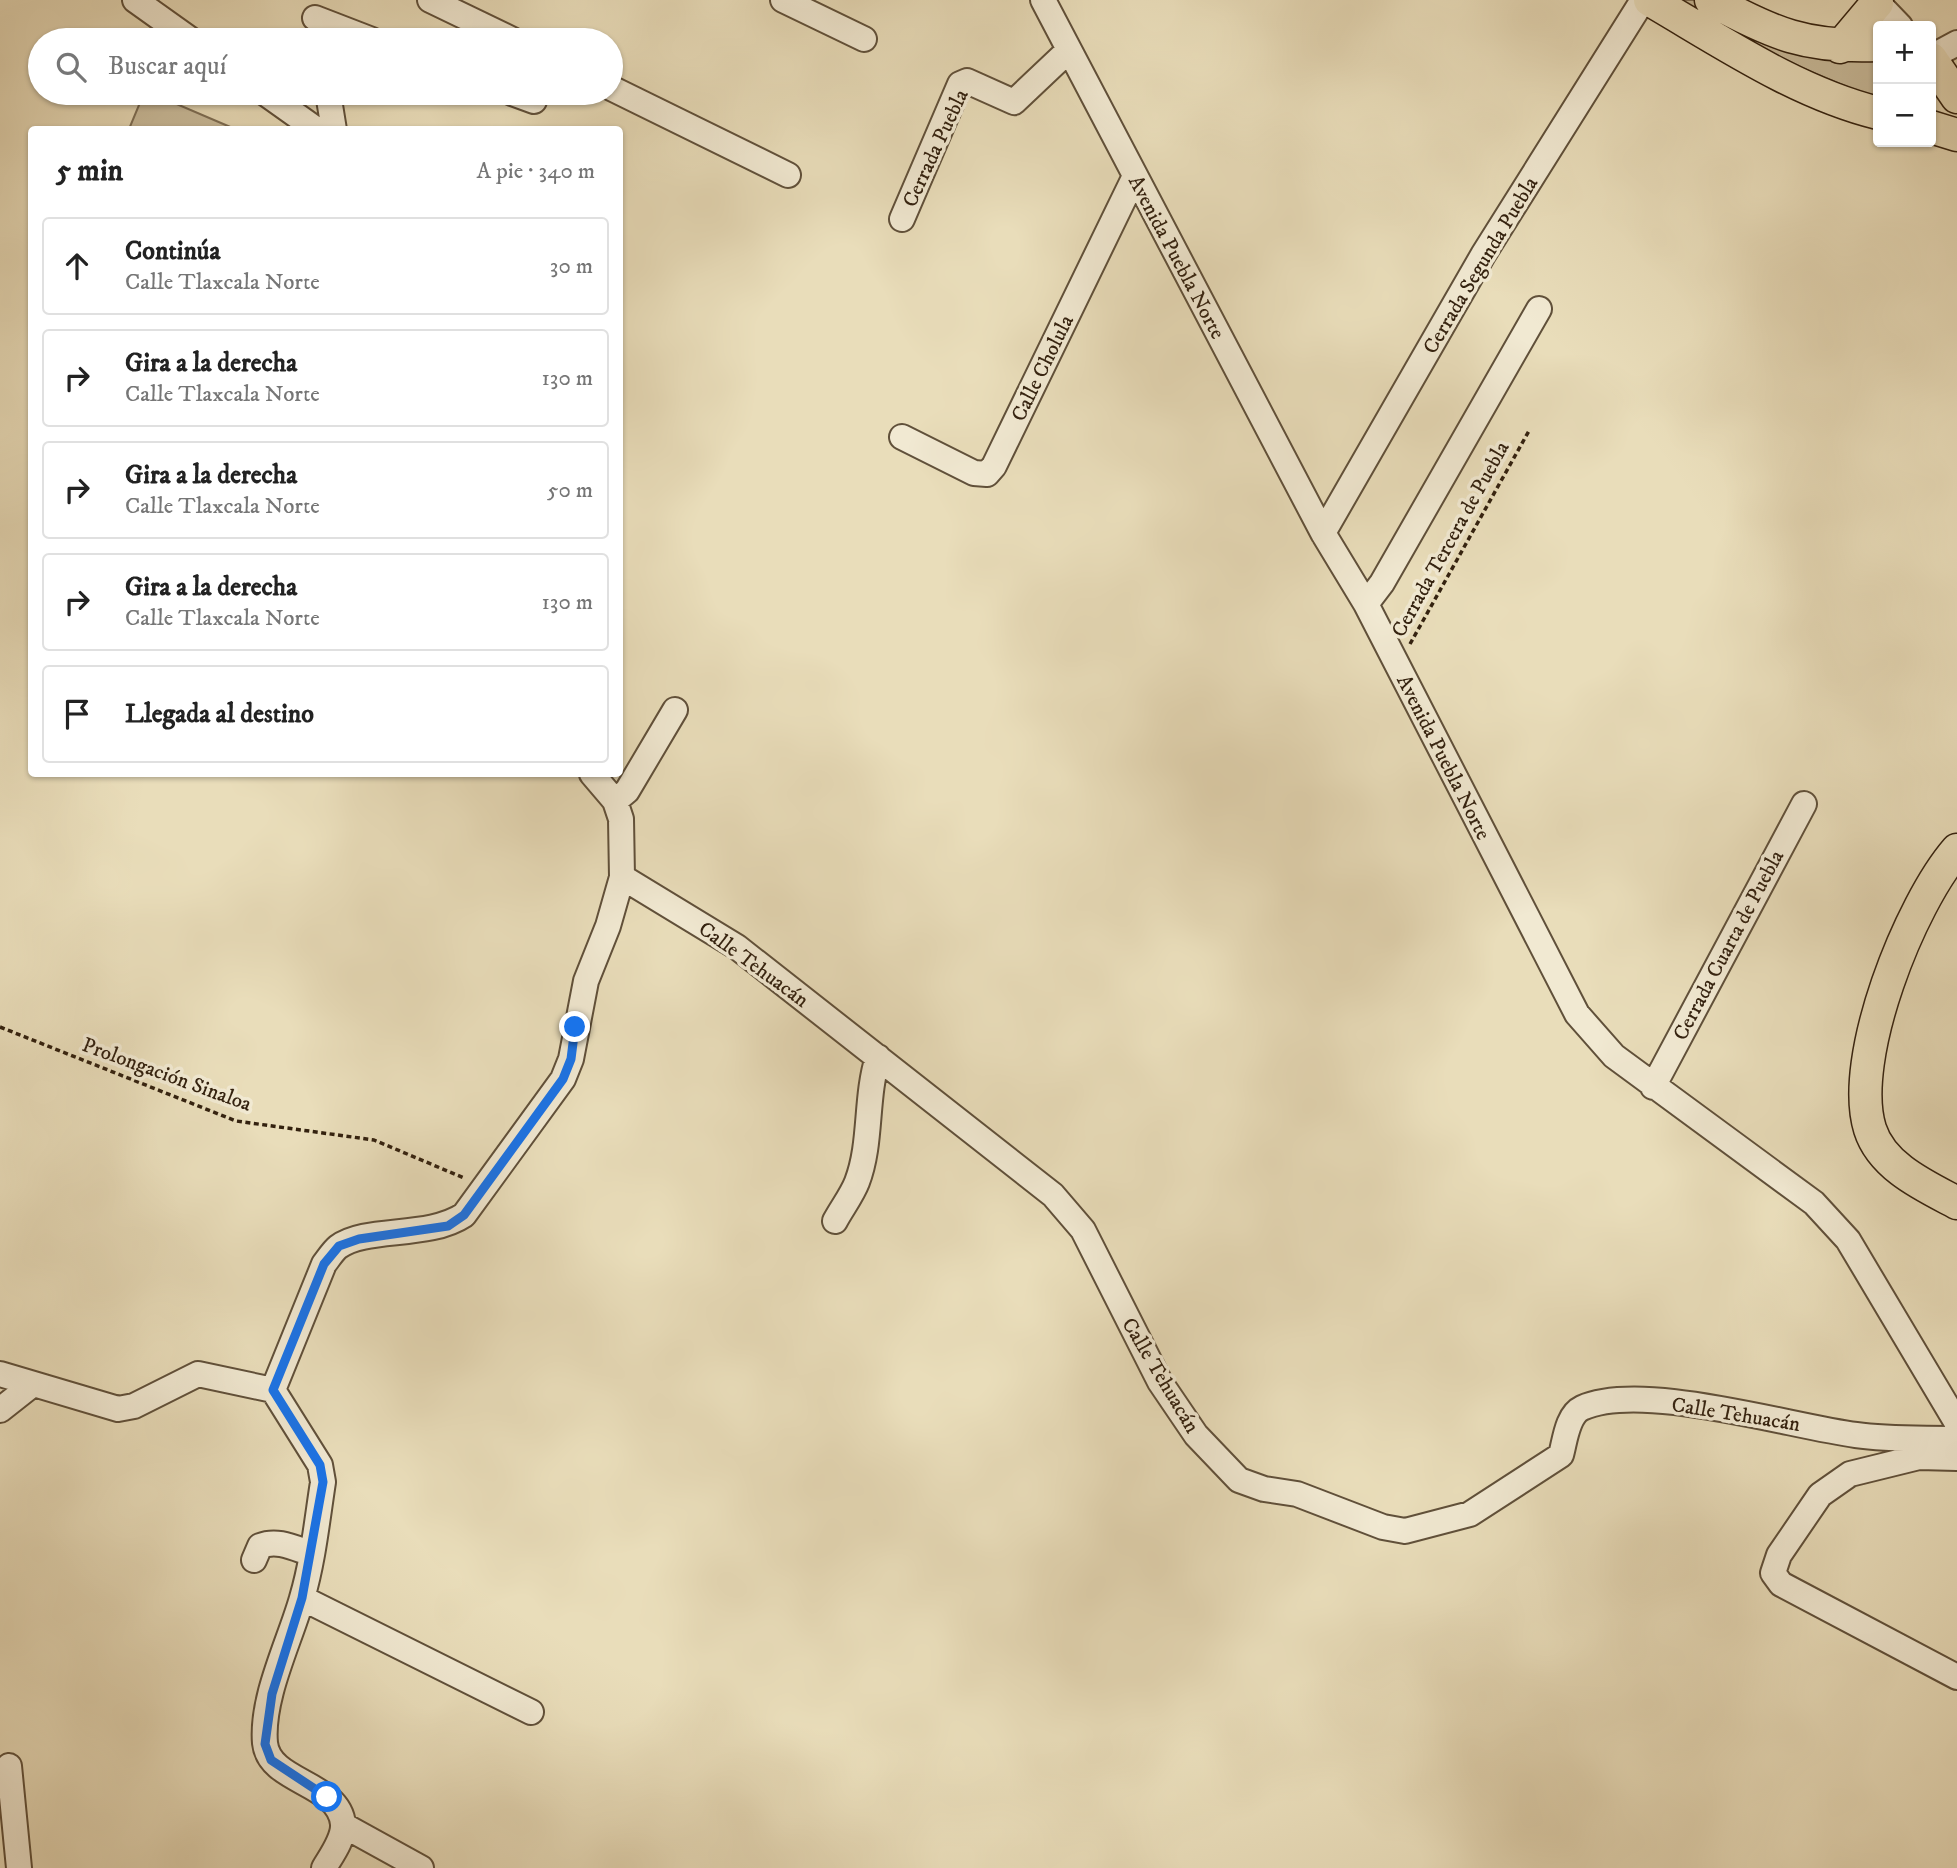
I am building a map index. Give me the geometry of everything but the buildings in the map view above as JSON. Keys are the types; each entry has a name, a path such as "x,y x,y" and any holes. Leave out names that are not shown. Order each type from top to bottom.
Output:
{"main road":[{"path":"1650,0 1805,86 1839,102 1873,112"},
{"path":"1711,0 1776,33 1813,44 1873,46"},
{"path":"1840,47 1876,2"},
{"path":"1936,129 1957,135"},
{"path":"1957,850 1924,897 1897,955 1876,1027 1864,1090 1870,1130 1887,1160 1925,1186 1957,1203"}],"street":[{"path":"135,0 174,28"},
{"path":"430,0 488,28"},
{"path":"783,0 864,39"},
{"name":"Avenida Puebla Norte","path":"1043,0 1323,533 1366,604 1577,1014 1614,1056 1653,1087 1773,1170 1814,1203 1839,1231 1957,1423"},
{"name":"Cerrada Segunda Puebla","path":"1323,533 1483,255 1643,0"},
{"path":"1876,2 1895,21"},
{"path":"315,20 338,28"},
{"path":"1939,77 1957,43"},
{"name":"Cerrada Puebla","path":"902,219 960,84 967,81 975,83 1014,102 1069,50"},
{"path":"623,94 788,174"},
{"path":"282,105 311,126"},
{"path":"330,105 333,126"},
{"name":"Calle Cholula","path":"902,438 974,473 987,474 994,466 1135,176"},
{"path":"1366,604 1382,583 1539,309"},
{"path":"615,801 626,791 676,710"},
{"path":"273,1390 324,1264 339,1246 359,1239 448,1226 464,1215 563,1079 571,1059 586,981 608,926 622,877 621,819 615,801 595,777"},
{"name":"Cerrada Cuarta de Puebla","path":"1653,1087 1804,804"},
{"name":"Calle Tehuacán","path":"622,877 737,947 1053,1195 1083,1230 1145,1356 1196,1435 1232,1475 1264,1489 1297,1494 1383,1527 1417,1530 1470,1514 1488,1505 1561,1455 1570,1421 1579,1409 1628,1399 1727,1410 1856,1435 1957,1439"},
{"path":"835,1220 857,1183 866,1144 869,1085 878,1057"},
{"path":"0,1374 118,1409 134,1406 198,1374 273,1390 320,1465 323,1482 312,1553 302,1598 272,1694 265,1744 271,1760 327,1797 336,1808 343,1825 339,1842 324,1868"},
{"path":"0,1410 33,1384"},
{"path":"1957,1458 1919,1457 1850,1474 1820,1495 1779,1555 1773,1573 1781,1584 1957,1677"},
{"path":"254,1560 260,1546 269,1542 278,1542 312,1553"},
{"path":"302,1598 531,1712"},
{"path":"9,1766 19,1868"},
{"path":"343,1825 421,1868"}],"path":[{"name":"Cerrada Tercera de Puebla","path":"1398,665 1530,429"},
{"name":"Prolongación Sinaloa","path":"0,1027 236,1121 373,1140 485,1187"}],"shaded area":[{"path":"1671,0 1710,0 1873,51 1873,98 1800,67 1790,69"},
{"path":"139,105 179,105 228,126 130,126"}],"route":[{"path":"327,1797 271,1760 265,1744 272,1694 302,1598 312,1553 323,1482 320,1465 273,1390 324,1264 339,1246 359,1239 448,1226 464,1215 547,1106 563,1079 571,1059 575,1027"}]}
